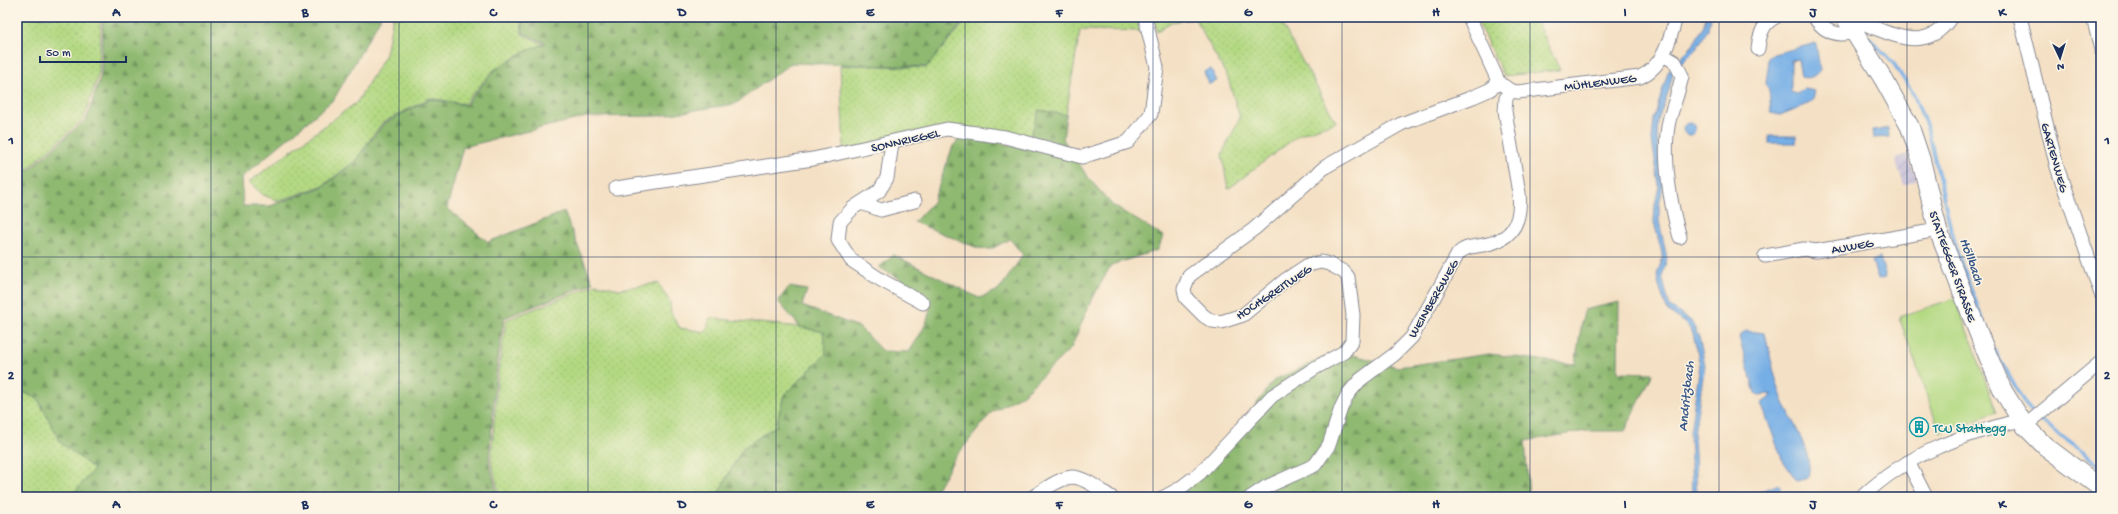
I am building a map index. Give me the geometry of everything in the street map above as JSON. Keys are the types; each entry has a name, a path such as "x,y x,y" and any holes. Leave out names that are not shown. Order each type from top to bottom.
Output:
{"main road":[{"name":"STATTEGGER STRASSE","path":"1852,24 1910,127 1921,160 1938,230 2003,391 2022,423 2045,446 2101,488"}],"street":[{"name":"SONNRIEGEL","path":"616,188 806,160 892,143 948,129 1005,137 1082,157 1128,142 1151,114 1157,67 1146,17"},
{"path":"1469,17 1499,83 1511,91"},
{"name":"MÜHLENWEG","path":"1511,91 1535,90 1640,77 1651,71 1663,55 1676,17"},
{"path":"1758,49 1760,35 1766,24 1776,17"},
{"path":"1814,17 1819,24 1831,33 1839,36 1852,24 1862,23 1906,38 1918,39 1932,37 1951,17"},
{"name":"GARTENWEG","path":"2020,17 2057,167 2101,294"},
{"path":"2093,17 2101,50"},
{"path":"1663,55 1677,66 1681,82 1669,120 1666,150 1671,204 1680,237"},
{"name":"HOCHGREITWEG","path":"1164,497 1179,489 1200,473 1272,396 1315,368 1344,352 1352,342 1353,315 1348,277 1339,269 1329,264 1321,262 1308,265 1284,281 1243,315 1222,322 1212,321 1204,316 1186,298 1184,289 1190,276 1254,229 1325,167 1401,124 1473,97 1489,90 1499,83"},
{"name":"WEINBERGWEG","path":"1251,497 1266,487 1315,465 1329,445 1341,408 1348,394 1360,380 1395,354 1412,337 1458,254 1464,248 1501,241 1517,221 1520,205 1506,116 1506,98 1511,91"},
{"path":"892,143 887,178 879,191 853,208 840,222 838,240 851,260 881,280 923,303"},
{"path":"860,203 881,210 915,201"},
{"name":"AUWEG","path":"1765,256 1804,249 1816,252 1938,230"},
{"path":"1862,497 1908,462 1926,452 1964,435 2022,423 2101,362"},
{"path":"1908,462 1926,497"},
{"path":"1033,497 1061,481 1073,477 1085,481 1112,497"}],"shaded area":[{"path":"1907,154 1917,180 1904,185 1895,159"}],"green space":[{"path":"17,17 101,18 99,73 84,118 17,179"},
{"path":"103,17 381,17 334,99 241,178 243,206 270,206 324,186 356,161 383,124 430,99 465,105 495,70 524,52 546,43 523,33 522,17 967,17 927,67 791,63 735,104 657,116 586,117 463,147 447,208 488,242 564,212 593,283 504,318 496,373 489,461 498,497 77,497 76,491 94,469 61,443 38,399 17,389 17,181 87,118 101,75"},
{"path":"393,17 521,17 522,34 544,44 524,52 494,70 464,104 430,98 382,123 355,161 324,185 279,201 263,195 249,182 357,102 386,54"},
{"path":"969,17 1141,17 1147,31 1080,30 1066,115 1039,110 1029,142 962,126 844,150 840,66 860,65 926,68"},
{"path":"1153,17 1278,17 1336,122 1300,134 1228,189 1222,154 1240,118 1228,78 1195,19 1171,22 1157,31"},
{"path":"1475,17 1534,17 1560,70 1504,76"},
{"path":"1039,110 1066,115 1063,139 1087,176 1112,205 1163,236 1158,250 1111,265 1090,303 1071,348 1022,395 992,412 954,459 932,497 716,497 743,448 776,426 784,395 826,354 824,332 800,327 778,301 789,287 807,290 802,306 859,327 882,351 909,352 926,324 930,308 929,301 922,291 879,267 894,255 979,298 999,290 1023,255 1010,239 991,249 978,248 914,222 933,202 953,146 964,134 1026,149"},
{"path":"658,283 670,302 671,313 680,328 706,332 710,318 800,327 824,332 826,354 784,395 776,426 743,448 716,497 500,497 491,461 498,373 506,320 597,284 619,289"},
{"path":"1955,298 1997,412 1940,433 1899,317"},
{"path":"1619,302 1618,372 1653,373 1625,431 1586,431 1525,441 1529,497 1173,497 1213,464 1274,380 1339,351 1398,367 1489,354 1575,364 1584,310"},
{"path":"17,389 38,399 61,443 95,469 76,491 77,497 17,497"}],"water":[{"path":"1706,17 1710,17 1708,29 1697,48 1673,72 1669,90 1658,120 1657,139 1663,186 1659,206 1659,221 1667,258 1662,276 1670,307 1691,321 1699,337 1705,365 1694,433 1697,497 1692,497 1690,432 1700,365 1693,333 1687,325 1667,310 1659,286 1657,275 1663,257 1654,222 1655,205 1659,186 1652,140 1654,119 1668,72 1693,45 1703,28"},
{"path":"1816,43 1820,70 1814,76 1809,78 1801,77 1798,59 1791,60 1791,92 1797,94 1804,89 1815,91 1813,99 1810,103 1780,115 1771,113 1769,90 1766,83 1768,68 1767,60 1770,55"},
{"path":"1211,69 1217,81 1209,84 1204,72"},
{"path":"1687,123 1691,123 1695,129 1691,135 1687,135 1683,131 1683,127"},
{"path":"1888,128 1889,137 1873,138 1872,130"},
{"path":"1769,136 1796,136 1796,143 1769,143"},
{"path":"1880,258 1886,277 1878,279 1872,261"},
{"path":"1746,331 1765,333 1779,390 1801,438 1808,459 1808,478 1797,481 1782,459 1761,403 1770,398 1772,394 1759,395 1755,393 1739,337"},
{"path":"1779,484 1781,487 1780,489 1767,497 1753,497 1759,492"}],"waterway":[{"name":"Höllbach","path":"1868,37 1894,64 1914,95 1929,133 1954,243 1986,329"},
{"name":"Höllbach","path":"1995,351 2025,404 2039,419 2101,466"}],"place":[{"name":"TCU Stattegg","path":"1919,427"}],"water label":[{"name":"Andritzbach","path":"1685,396"}]}
